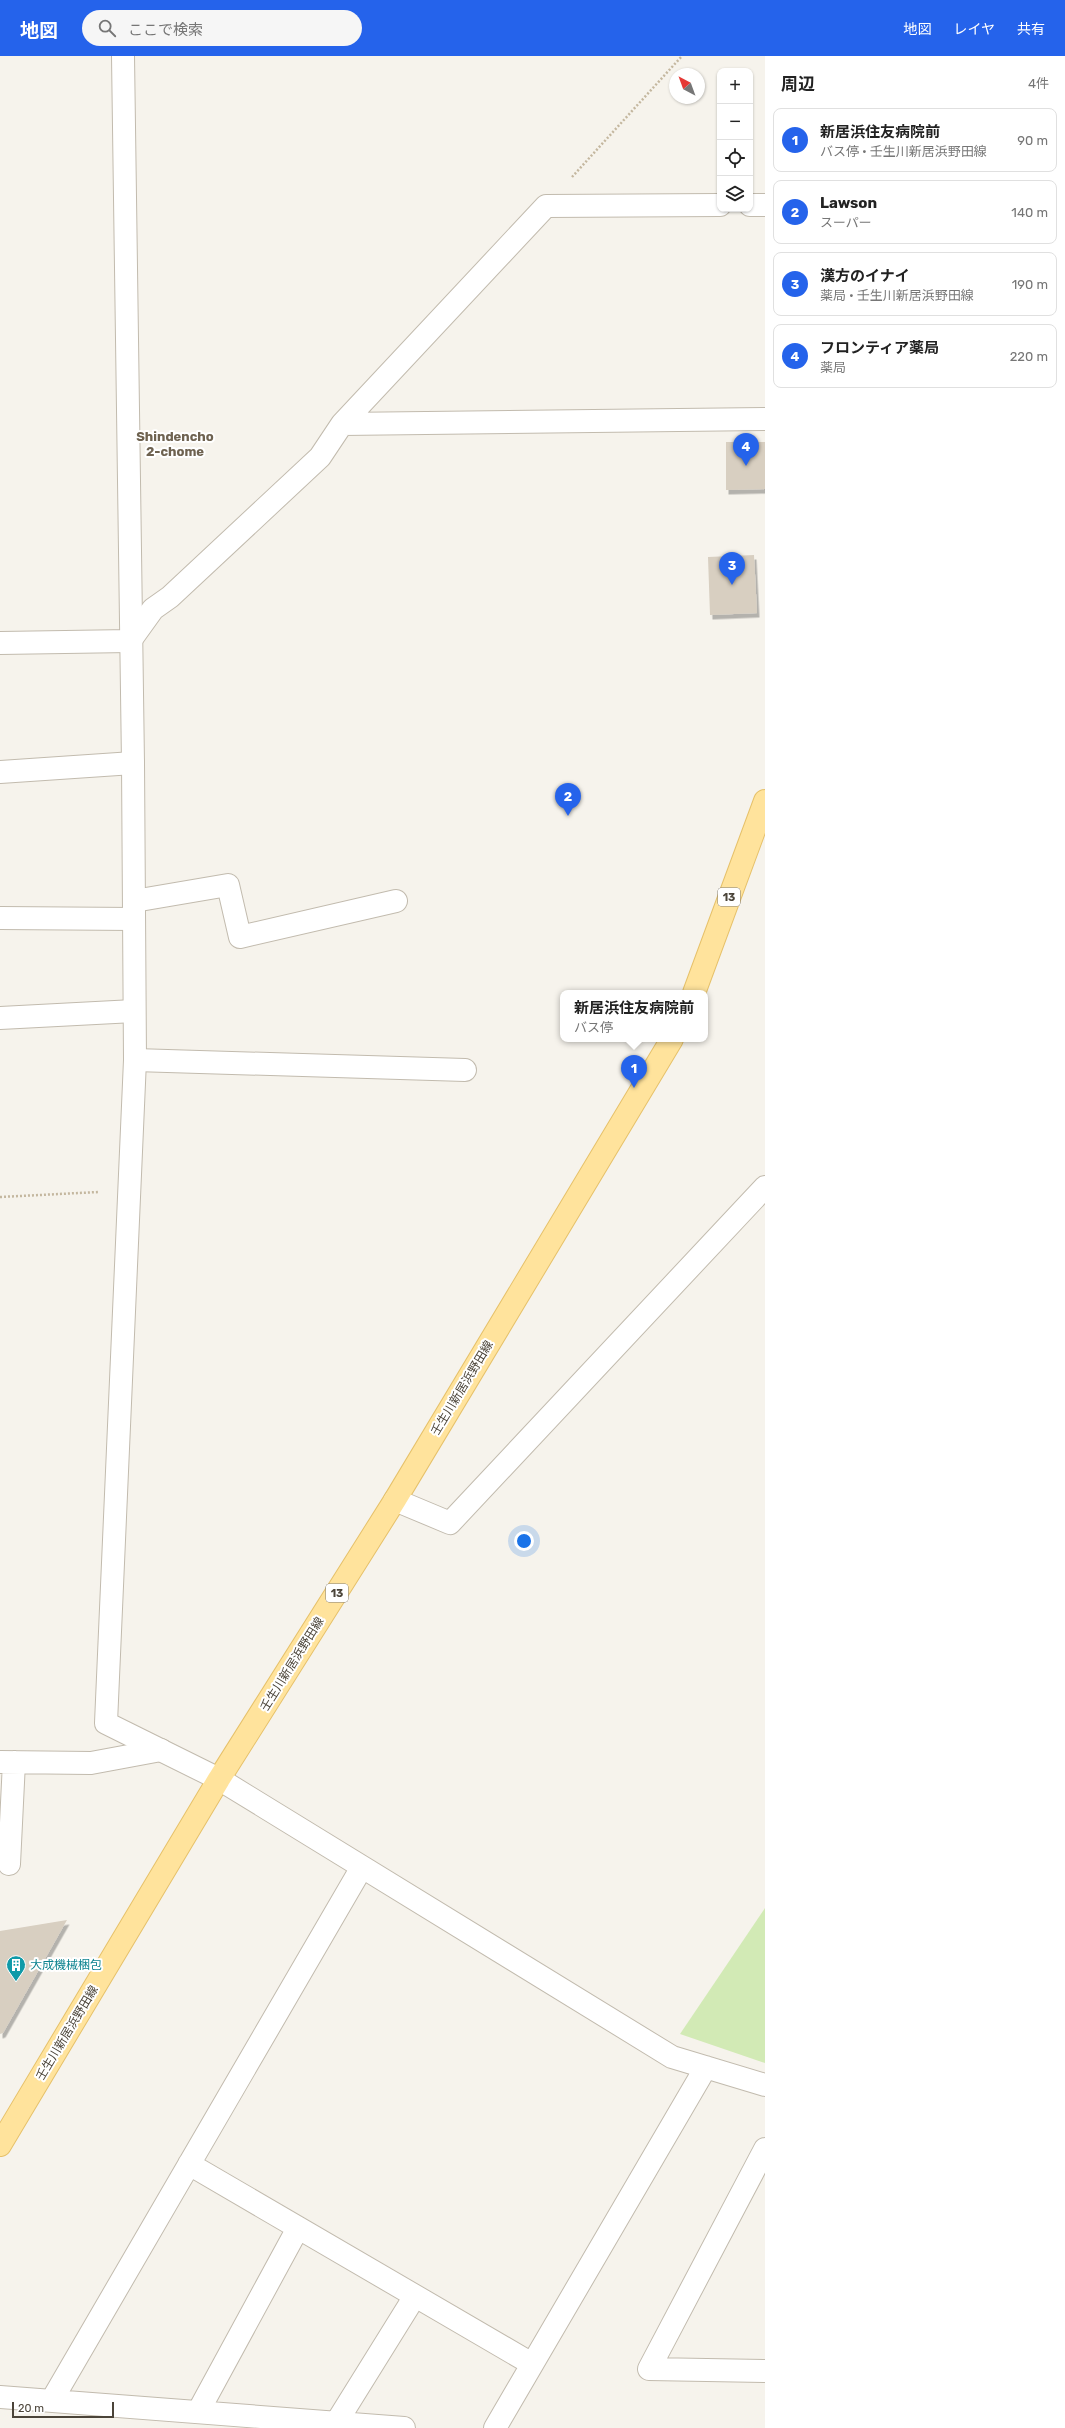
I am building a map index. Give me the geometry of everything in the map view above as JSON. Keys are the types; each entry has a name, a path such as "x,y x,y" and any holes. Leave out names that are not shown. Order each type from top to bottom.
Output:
{"main road":[{"name":"13","path":"695,990 765,801"},
{"name":"壬生川新居浜野田線","path":"0,2145 219,1779 395,1500 670,1042"}],"street":[{"path":"123,56 130,641 133,763 134,1060 106,1724 219,1779 672,2057 765,2085"},
{"path":"753,205 765,205"},
{"path":"130,641 153,609 170,597 320,457 342,424 546,206 717,206"},
{"path":"342,424 765,419"},
{"path":"0,642 130,641"},
{"path":"0,772 133,763"},
{"path":"0,918 134,910 228,885 240,937 396,901"},
{"path":"0,1018 134,1010"},
{"path":"134,1060 465,1070"},
{"path":"395,1500 450,1523 765,1187"},
{"path":"9,1864 7,1762 91,1764 161,1750"},
{"path":"52,2400 362,1867"},
{"path":"495,2428 706,2067"},
{"path":"765,2149 649,2369 765,2371"},
{"path":"189,2164 532,2364"},
{"path":"198,2412 298,2228"},
{"path":"336,2423 415,2296"},
{"path":"0,2397 404,2428"}],"path":[{"path":"546,206 682,56"},
{"path":"0,1197 129,1191"}],"green space":[{"path":"765,1908 765,2063 680,2034"}],"building":[{"path":"726,442 765,442 765,489 726,490"},
{"path":"754,555 757,613 710,615 708,557"},
{"name":"大成機械梱包","path":"67,1920 3,2033 0,2034 0,1931"}],"place":[{"name":"フロンティア薬局","path":"746,466"},
{"name":"漢方のイナイ","path":"732,585"},
{"name":"Lawson","path":"568,816"},
{"name":"新居浜住友病院前","path":"634,1088"},
{"name":"大成機械梱包","path":"16,1982"}],"district":[{"name":"Shindencho 2-chome","path":"175,444"}]}
